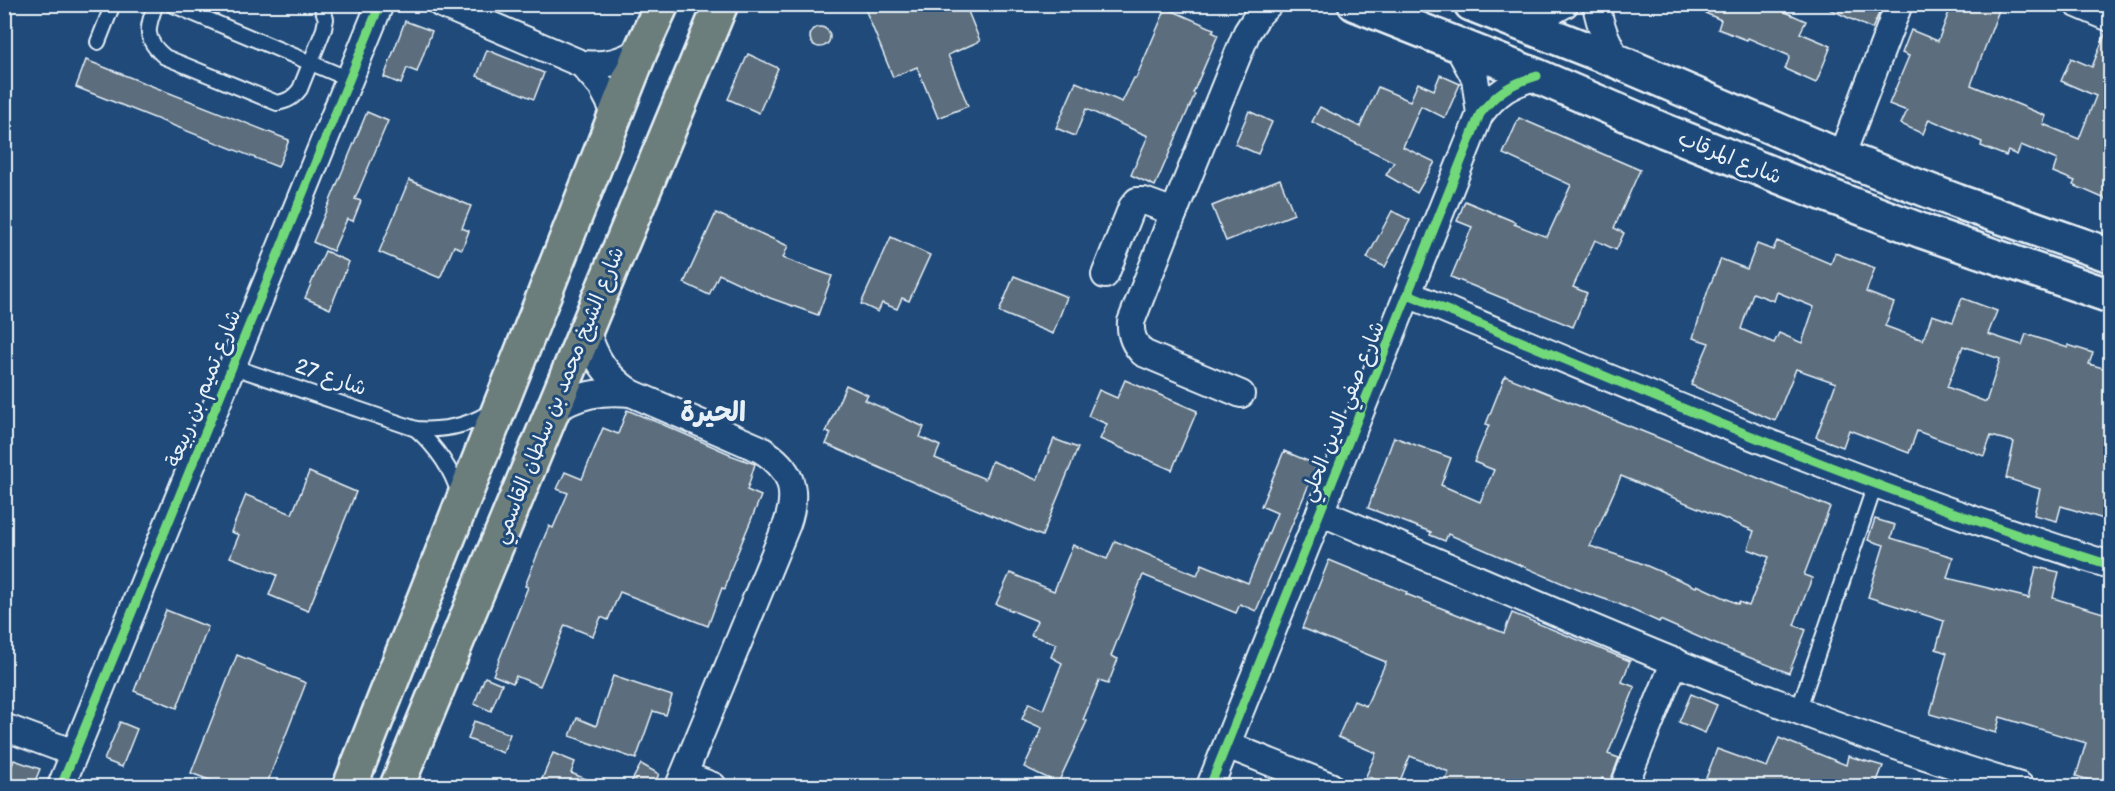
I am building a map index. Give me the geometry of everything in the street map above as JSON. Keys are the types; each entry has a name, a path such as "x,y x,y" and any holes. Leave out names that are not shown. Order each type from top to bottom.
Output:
{"main road":[{"path":"350,786 641,50 662,4"},
{"name":"شارع الشيخ محمد بن سلطان القاسمي","path":"397,786 720,4"},
{"name":"شارع المرقاب","path":"1355,4 1538,76 1665,131 1793,182 1922,231 2110,296"},
{"name":"شارع المرقاب","path":"1471,4 1619,63 1841,157 1967,205 2110,255"}],"street":[{"name":"شارع تميم بن ربيعة","path":"61,786 380,4"},
{"path":"441,4 582,64 598,66 613,64 641,50"},
{"path":"1247,32 1250,4"},
{"path":"1241,394 1143,353 1132,339 1130,330 1131,322 1174,212 1247,32 1258,15 1269,4"},
{"path":"1525,26 1565,4"},
{"path":"1596,4 1599,22 1607,43 1619,63"},
{"path":"1841,157 1899,4"},
{"path":"2077,4 2110,18"},
{"name":"شارع صفي الدين الحلي","path":"1457,45 1475,78 1480,114"},
{"path":"582,64 602,87 616,114"},
{"name":"شارع صفي الدين الحلي","path":"1210,786 1480,114 1504,89 1538,76"},
{"path":"1105,275 1132,207 1137,201 1144,201 1174,212"},
{"path":"1408,294 1700,416 1875,485 1969,519 2110,565"},
{"path":"586,329 592,349 601,366 614,381 630,393 760,449 775,458 787,472 792,489 793,507 682,781 713,786"},
{"path":"552,411 570,400 589,393 610,391 630,393"},
{"path":"1320,512 1675,661 1971,779 2020,786"},
{"path":"1624,786 1675,661"},
{"path":"4,727 74,753"},
{"path":"1227,745 1329,786"}],"lane":[{"path":"98,42 113,4"},
{"path":"156,4 148,25 148,34 157,51 165,57 277,103 294,97 311,64 326,19 321,4"},
{"path":"171,4 349,79"},
{"name":"شارع 27","path":"231,366 417,429 453,428 470,423 501,404"},
{"name":"شارع 27","path":"417,429 441,454 450,470 462,502"},
{"path":"1798,711 1875,485"}],"building":[{"path":"863,4 965,4 980,41 948,55 968,106 938,118 917,67 893,77"},
{"path":"1685,4 1783,4 1781,10 1806,21 1800,33 1831,46 1816,83 1785,69 1790,56 1748,38 1747,40 1718,29 1721,20"},
{"path":"1819,4 1866,4 1880,11 1872,29"},
{"path":"1952,4 1985,4 1999,10 1971,85 2046,116 2043,124 2079,139 2096,96 2061,81 2071,58 2092,67 2106,32 2110,33 2110,201 2073,185 2075,181 2053,172 2057,160 2021,145 2017,155 2008,151 2006,156 1981,146 1982,142 1929,119 1923,134 1901,124 1907,111 1889,104 1909,56 1902,53 1911,30 1938,41"},
{"path":"1166,8 1214,29 1212,32 1218,35 1155,186 1131,175 1148,136 1086,109 1075,136 1056,128 1076,82 1122,102 1136,78"},
{"path":"405,21 432,31 417,72 407,68 401,84 384,77"},
{"path":"816,27 824,27 830,33 830,41 824,47 816,47 810,41 810,33"},
{"path":"487,50 544,73 534,99 477,76"},
{"path":"748,54 778,68 759,113 728,99"},
{"path":"86,60 289,140 278,167 76,87"},
{"path":"1440,75 1460,84 1445,118 1421,106 1403,147 1435,162 1417,193 1386,175 1394,162 1312,122 1320,107 1360,127 1378,87 1410,101 1418,83 1434,90"},
{"path":"1249,111 1272,122 1258,154 1235,144"},
{"path":"367,112 388,121 355,199 361,201 353,221 347,219 333,251 313,242"},
{"path":"1519,118 1640,170 1614,228 1624,233 1616,250 1595,240 1573,287 1587,293 1573,327 1451,277 1472,227 1457,221 1465,201 1547,237 1571,185 1503,154"},
{"path":"1280,179 1294,214 1226,241 1212,206"},
{"path":"409,180 471,206 462,228 469,231 462,249 454,246 440,278 379,252"},
{"path":"1392,211 1410,220 1385,267 1367,258"},
{"path":"716,213 788,246 783,258 832,276 818,315 770,298 719,274 709,295 684,283"},
{"path":"891,237 930,255 909,301 902,298 897,309 882,303 878,312 861,304"},
{"path":"1777,241 1831,264 1835,253 1875,268 1866,292 1894,303 1885,326 1923,340 1932,315 1953,322 1962,298 1997,311 1988,334 2022,345 2026,334 2068,348 2068,345 2093,353 2089,364 2110,370 2110,521 2061,506 2057,521 2034,515 2040,489 2006,478 2014,442 1991,436 1984,456 1917,431 1909,453 1849,430 1843,447 1816,437 1836,383 1796,369 1775,421 1691,385 1709,343 1693,338 1708,290 1721,259 1747,269 1757,244 1773,250","holes":["1777,292 1814,307 1802,343 1779,333 1774,343 1741,329 1753,293 1774,301","1963,346 2000,359 1986,402 1947,387"]},
{"path":"325,251 349,262 330,309 305,298"},
{"path":"1014,276 1067,297 1053,334 999,312"},
{"path":"1505,376 1830,507 1804,575 1812,578 1794,625 1806,630 1789,673 1660,620 1659,622 1619,604 1578,590 1448,534 1445,541 1430,535 1431,532 1368,508 1394,437 1451,458 1441,485 1480,502 1494,470 1474,462 1489,425 1486,424","holes":["1621,476 1754,531 1748,549 1769,557 1749,606 1739,602 1738,604 1697,585 1696,587 1638,562 1590,546"]},
{"path":"1125,380 1197,411 1172,470 1100,439 1107,424 1088,416 1099,390 1117,398"},
{"path":"846,385 868,395 865,400 924,427 920,437 940,446 935,458 985,479 992,461 1037,480 1054,439 1078,448 1042,536 826,444 831,433 826,432"},
{"path":"627,410 755,464 747,490 761,496 708,626 620,592 608,620 601,617 593,636 565,625 540,686 516,676 513,683 493,675 528,587 525,586 541,545 549,526 553,528 568,493 557,489 565,472 582,479 603,428 618,434"},
{"path":"1284,451 1317,465 1256,611 1240,604 1236,613 1143,575 1111,656 1118,659 1108,684 1099,681 1083,720 1087,721 1058,783 1024,767 1042,728 1022,719 1029,703 1043,710 1062,663 1051,657 1056,644 1031,635 1037,621 996,604 1010,573 1054,591 1073,545 1107,559 1115,541 1197,575 1202,564 1248,583 1277,513 1261,506"},
{"path":"309,472 356,492 308,611 269,595 277,575 230,557 239,535 231,532 246,495 292,514"},
{"path":"1875,519 1895,525 1891,538 1953,557 1947,578 2029,598 2036,567 2059,572 2053,598 2110,615 2110,765 2105,785 2076,776 2086,743 2000,717 1996,733 1930,714 1947,653 1936,649 1944,621 1868,597 1884,545 1868,540"},
{"path":"1329,560 1504,633 1512,613 1630,661 1622,682 1635,687 1608,754 1619,758 1610,782 1602,778 1598,786 1443,786 1449,772 1410,756 1398,786 1366,776 1376,753 1338,737 1354,701 1366,706 1386,662 1302,628"},
{"path":"166,610 208,627 177,708 134,691"},
{"path":"237,655 306,683 266,786 225,786 191,773"},
{"path":"613,676 672,696 666,715 653,711 636,759 570,736 577,718 596,726"},
{"path":"485,677 502,684 491,711 474,704"},
{"path":"1691,694 1717,705 1705,733 1679,722"},
{"path":"474,721 510,734 503,753 468,739"},
{"path":"120,722 137,729 122,767 104,760"},
{"path":"1779,738 1846,765 1848,756 1883,766 1875,786 1703,786 1717,749 1767,767"},
{"path":"553,753 575,762 571,773 603,786 539,786"},
{"path":"14,760 40,769 33,786 4,786"},
{"path":"641,764 659,774 653,786 629,786"}],"cycle path":[{"path":"61,786 380,4"},
{"path":"1210,786 1480,114 1505,90 1537,76"},
{"path":"1408,294 1669,403 1844,472 2020,536 2110,565"}],"district":[{"name":"الحيرة","path":"713,412"}]}
